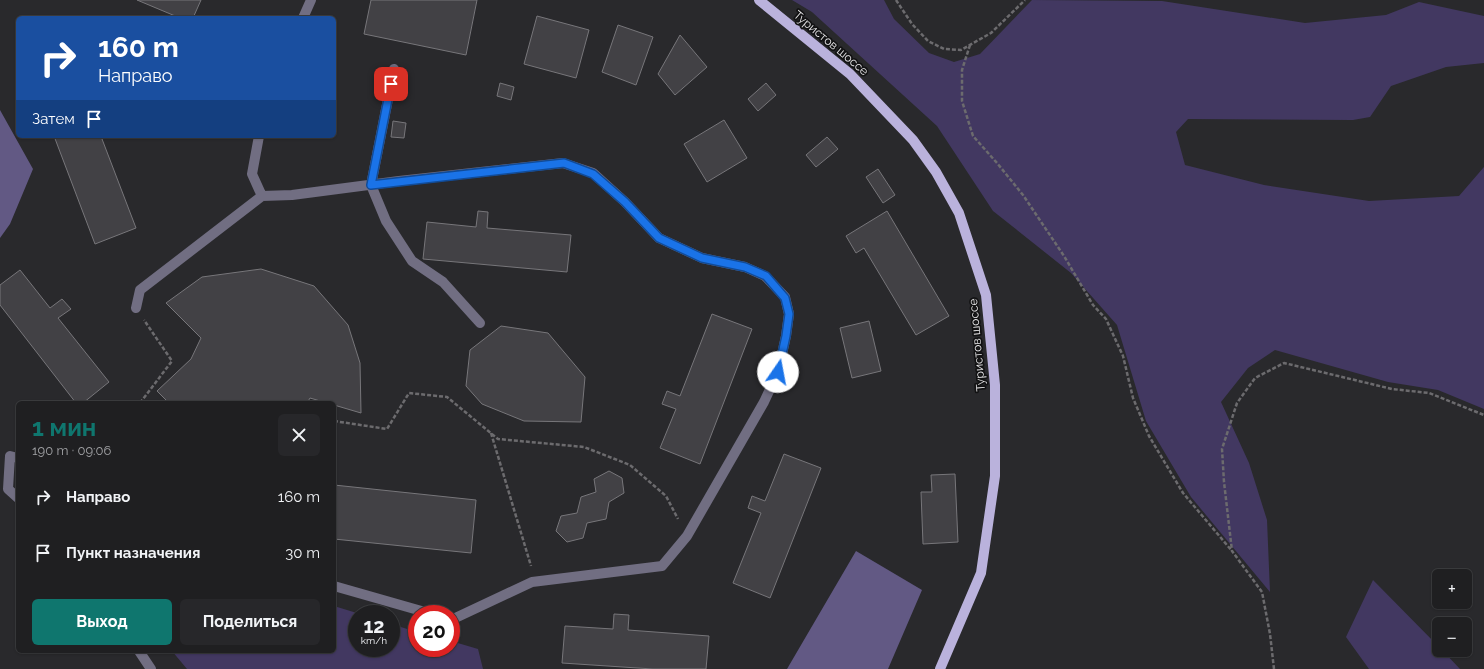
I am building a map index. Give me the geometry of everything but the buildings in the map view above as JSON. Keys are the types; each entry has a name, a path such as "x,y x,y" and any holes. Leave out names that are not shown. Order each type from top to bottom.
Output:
{"main road":[{"name":"Туристов шоссе","path":"759,0 850,74 913,140 936,172 959,213 986,295 995,385 996,476 981,573 940,669"}],"street":[{"path":"304,16 311,0"},
{"path":"394,69 371,185 386,221 412,261 443,282 480,323"},
{"path":"259,138 252,174 262,196"},
{"path":"136,308 140,290 262,196 292,195 564,163 593,174 625,202 659,238 702,258 745,267 766,276 785,298 789,314 778,372 764,402 687,536 662,566 536,582 460,616"},
{"path":"16,458 10,456 8,489 16,496"},
{"path":"336,587 408,607"},
{"path":"140,653 151,669"}],"path":[{"path":"896,0 912,24 928,41 944,49 961,50 991,33 1025,0"},
{"path":"970,45 962,70 962,101 973,136 1023,195 1064,256 1093,305 1106,319 1123,356 1133,398 1149,436 1183,493 1232,551 1262,592 1270,634 1274,669"},
{"path":"136,308 172,361 142,401"},
{"path":"1232,551 1224,482 1222,449 1237,403 1255,378 1284,363 1392,389 1429,393 1484,415"},
{"path":"336,421 387,429 409,393 447,397 498,439 584,448 630,465 666,496 687,536"},
{"path":"491,433 536,582"}],"shaded area":[{"path":"792,0 884,0 894,19 929,53 954,62 980,54 1032,0 1162,1 1305,23 1386,15 1419,2 1484,16 1484,63 1446,67 1391,86 1370,117 1353,120 1188,119 1176,132 1185,165 1264,185 1369,201 1459,196 1484,167 1484,409 1438,390 1388,382 1275,350 1248,368 1221,402 1249,463 1267,520 1270,592 1191,497 1146,421 1117,325 1071,273 993,211 937,126 812,12"},
{"path":"0,110 33,169 10,224 0,238"},
{"path":"856,551 922,590 888,669 787,669"},
{"path":"1373,580 1432,640 1432,657 1449,657 1460,669 1369,669 1346,637"},
{"path":"336,607 348,610 348,657 400,657 400,627 408,629 408,657 460,657 460,644 478,649 483,669 187,669 174,653 336,653"}],"route":[{"path":"391,84 371,185 564,163 593,174 625,202 659,238 702,258 745,267 766,276 785,298 789,314 778,372"}]}
